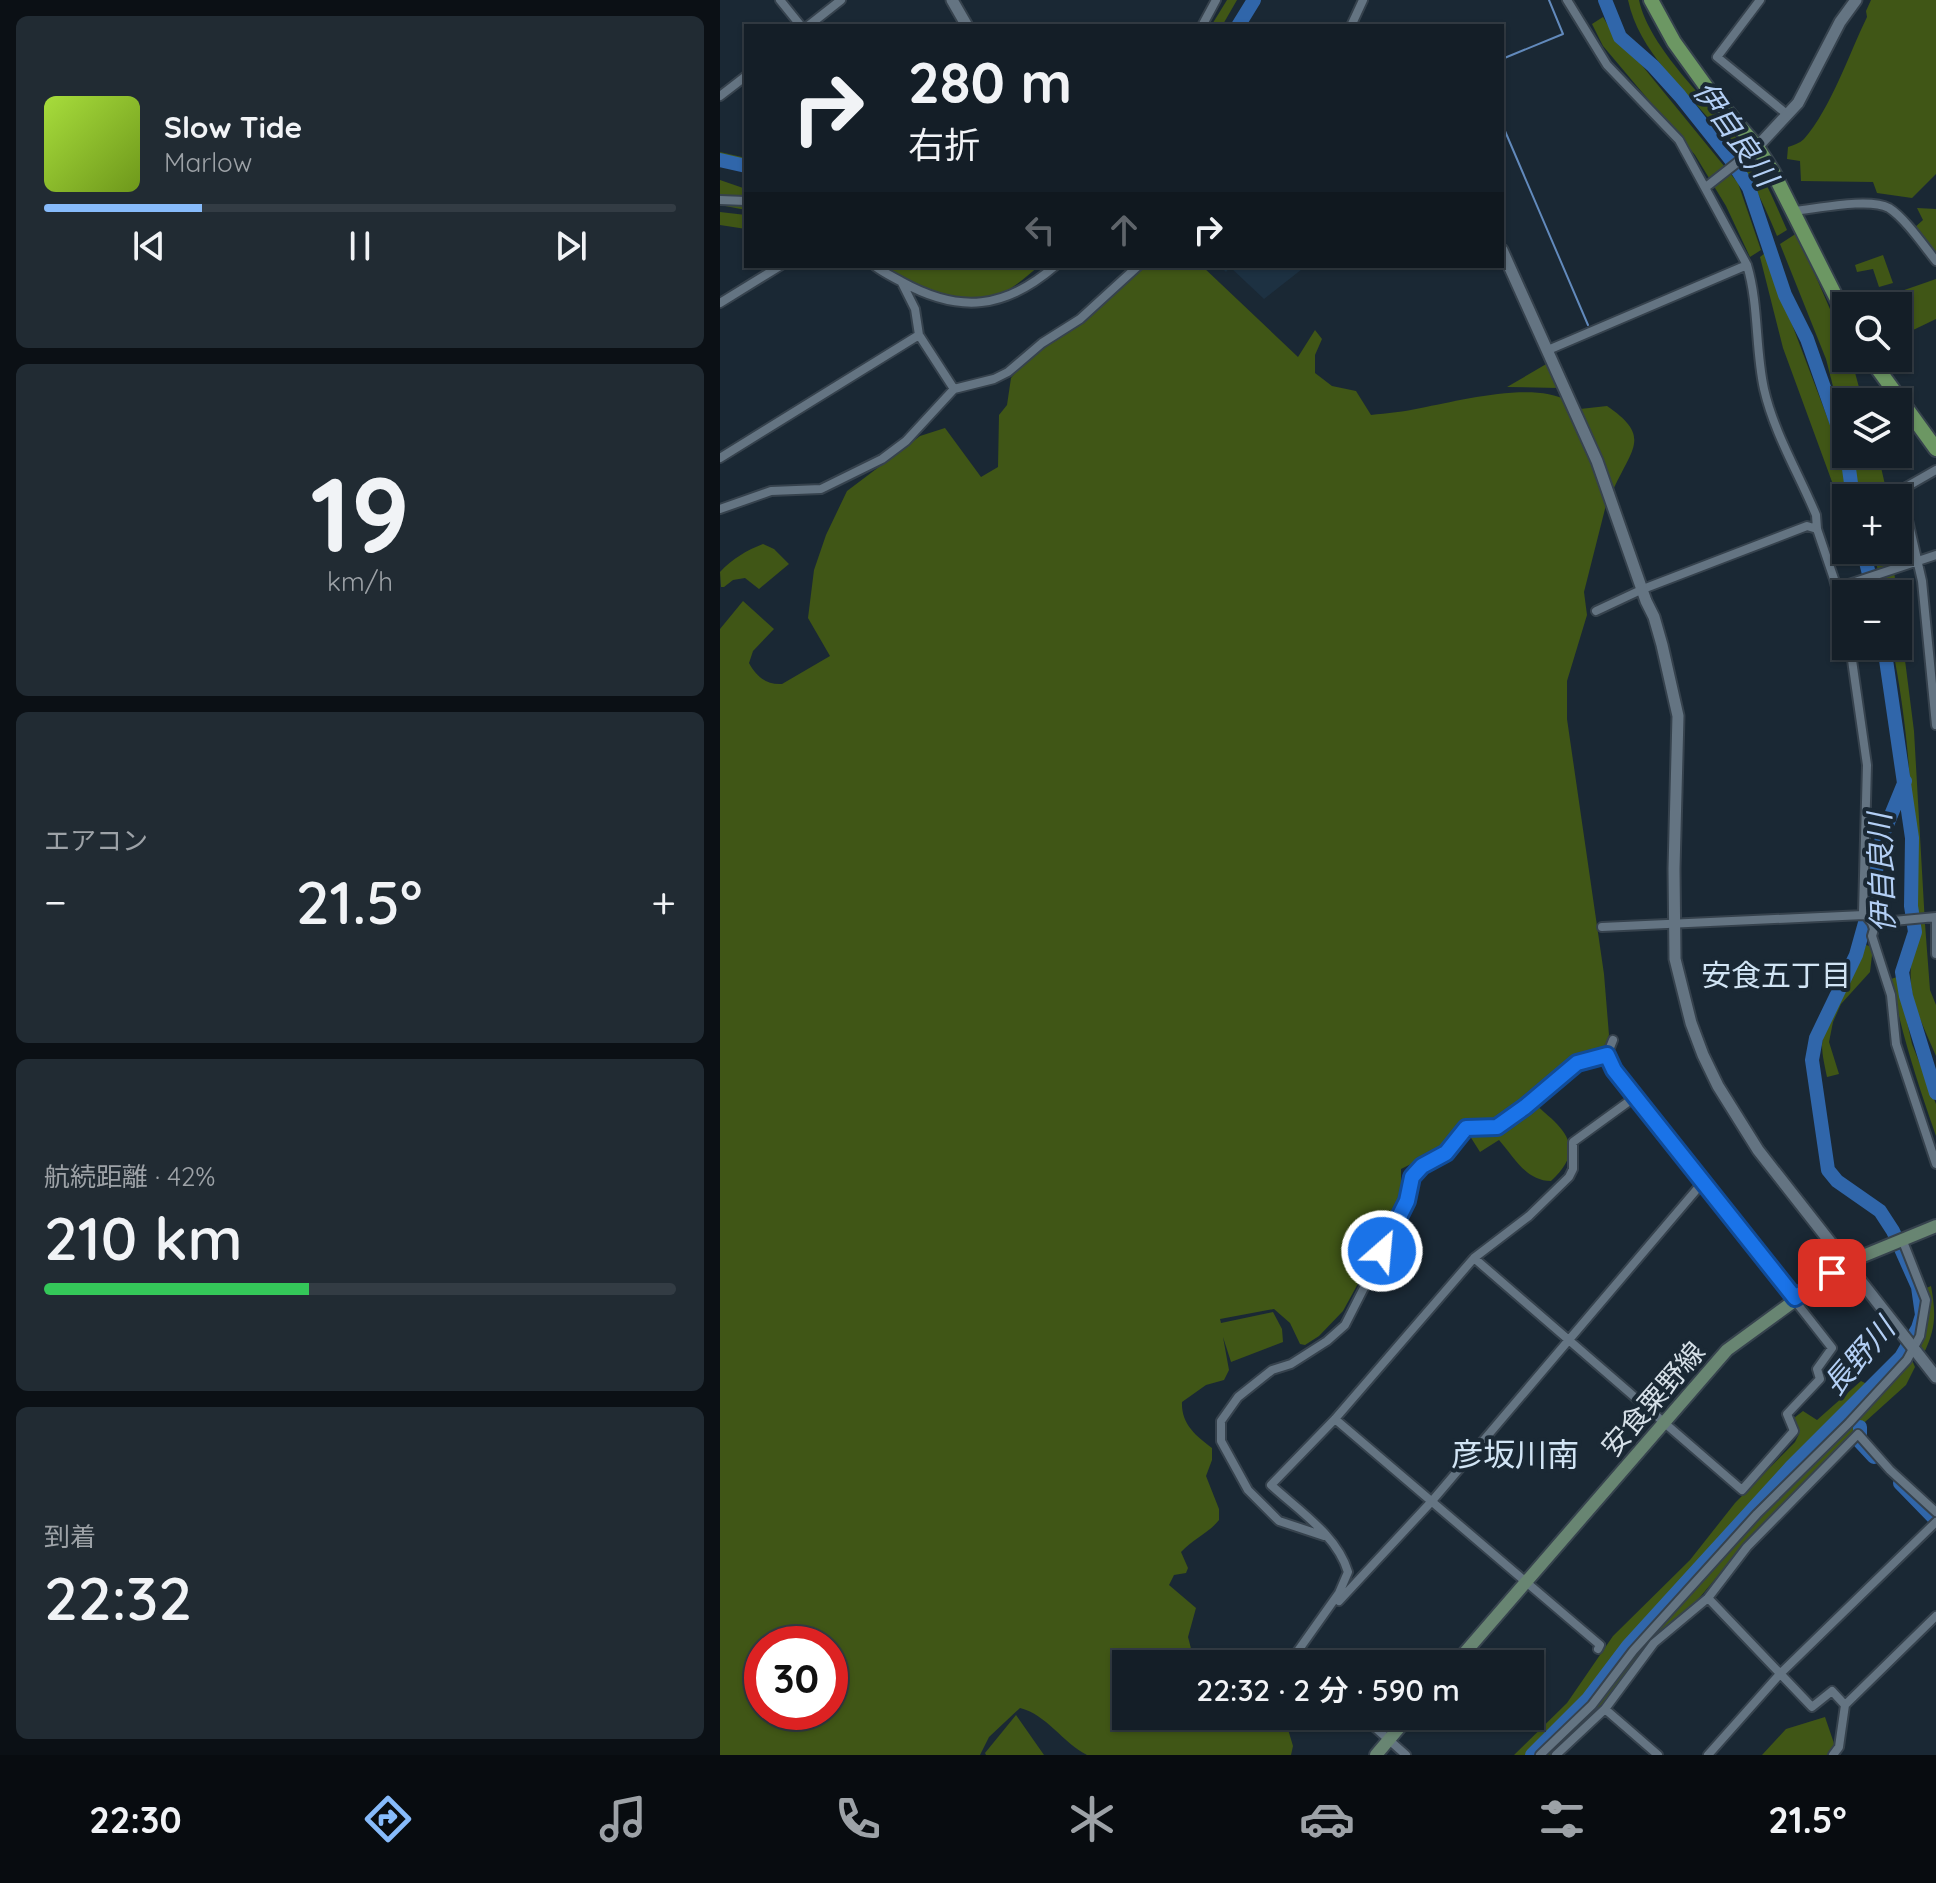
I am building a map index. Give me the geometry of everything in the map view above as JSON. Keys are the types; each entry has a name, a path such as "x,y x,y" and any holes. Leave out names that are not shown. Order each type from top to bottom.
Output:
{"main road":[{"path":"1651,0 1674,42 1710,92 1757,147 1834,292"},
{"path":"1880,372 1936,449"},
{"name":"安食粟野線","path":"1467,1650 1727,1350 1846,1263 1936,1226"},
{"path":"1376,1755 1397,1730"}],"street":[{"path":"780,0 799,24"},
{"path":"811,24 841,0"},
{"path":"952,0 966,24"},
{"path":"1203,24 1216,0"},
{"path":"1352,24 1363,0"},
{"path":"1567,0 1607,65 1679,140 1707,186 1747,265 1753,286 1765,392 1779,433 1816,515 1817,529 1834,580"},
{"path":"1760,0 1717,57 1788,115"},
{"path":"1707,186 1757,147 1798,103 1840,22 1856,0"},
{"path":"720,96 744,78"},
{"path":"720,200 744,201"},
{"path":"1793,211 1870,203 1888,207 1936,261"},
{"path":"1504,254 1611,496 1666,656 1678,716 1675,959 1703,1055 1718,1086 1758,1150 1936,1377"},
{"path":"1549,351 1747,265"},
{"path":"720,303 777,268"},
{"path":"878,268 924,295 968,304 1010,297 1033,285 1053,268"},
{"path":"721,505 771,491 821,489 882,459 906,441 954,389 994,379 1008,372 1042,343 1080,319 1136,268"},
{"path":"902,282 915,309 919,335 954,389"},
{"path":"720,458 919,335"},
{"path":"1936,470 1901,490 1922,581 1936,725"},
{"path":"1596,611 1644,595 1807,526 1817,529"},
{"path":"1863,580 1936,555"},
{"path":"1852,660 1867,765 1867,829 1862,893 1864,915"},
{"path":"1602,927 1864,915 1876,923 1935,917 1936,954"},
{"path":"1876,923 1872,936 1891,995 1896,1044 1936,1164"},
{"path":"1474,1258 1742,1490 1794,1431 1787,1414 1820,1379 1817,1369 1832,1348 1614,1070 1607,1055 1613,1040"},
{"path":"1328,1538 1279,1521 1248,1490 1221,1441 1221,1421 1238,1397 1272,1370 1291,1364 1327,1341 1345,1325 1400,1217 1412,1177 1422,1166 1446,1153 1466,1128 1497,1127 1577,1063 1607,1055"},
{"path":"1298,1650 1339,1593 1348,1572 1345,1561 1328,1538 1271,1485 1335,1419 1474,1258 1529,1216 1569,1177 1573,1169 1573,1142 1635,1097"},
{"path":"1309,1632 1432,1501 1703,1182"},
{"path":"1540,1755 1592,1705 1633,1651 1757,1514 1888,1382 1913,1348 1925,1318 1926,1300 1897,1241"},
{"path":"1335,1419 1527,1580 1600,1645 1598,1649"},
{"path":"1556,1755 1605,1709 1654,1643 1708,1598 1747,1547 1858,1434 1890,1470 1936,1512"},
{"path":"1708,1755 1780,1674 1936,1523"},
{"path":"1708,1598 1812,1707 1832,1691 1845,1705"},
{"path":"1833,1755 1839,1747 1845,1705 1936,1616"},
{"path":"1605,1709 1658,1755"},
{"path":"1377,1730 1406,1755"}],"shaded area":[{"path":"1231,268 1303,268 1264,299"}],"green space":[{"path":"1227,0 1237,0 1223,24 1212,24"},
{"path":"1628,0 1639,0 1645,18 1667,56 1747,152 1787,230 1777,236 1758,193 1735,153 1652,53"},
{"path":"1871,0 1936,0 1936,174 1912,198 1877,193 1873,182 1801,181 1800,161 1787,159 1788,147 1804,139 1831,97 1867,17"},
{"path":"1603,17 1618,42 1640,63 1738,183 1761,250 1750,257 1726,206 1695,155 1603,46 1592,24"},
{"path":"720,152 744,158 744,168 720,164"},
{"path":"720,180 744,188 744,210 720,205"},
{"path":"1917,208 1936,209 1936,255 1913,229 1923,220"},
{"path":"720,212 744,215 744,229 720,225"},
{"path":"1797,233 1832,314 1832,372 1855,372 1859,388 1833,388 1826,359 1780,244"},
{"path":"1765,253 1832,430 1832,468 1846,468 1847,484 1833,484 1783,348 1760,257"},
{"path":"1883,255 1893,283 1879,287 1873,269 1857,272 1855,265"},
{"path":"887,268 1036,268 1003,293 983,300 953,299"},
{"path":"1138,268 1204,268 1298,357 1315,330 1322,339 1315,355 1315,373 1332,386 1356,391 1371,415 1496,394 1536,393 1568,401 1606,505 1584,592 1587,615 1567,681 1567,719 1604,974 1609,1035 1604,1052 1562,1076 1530,1100 1560,1128 1569,1146 1563,1168 1551,1181 1528,1173 1499,1140 1480,1152 1463,1125 1439,1150 1401,1169 1401,1205 1343,1311 1319,1336 1305,1345 1300,1344 1290,1323 1274,1309 1220,1319 1221,1323 1273,1312 1282,1329 1283,1342 1231,1362 1223,1337 1229,1370 1224,1380 1206,1385 1182,1402 1187,1423 1212,1448 1212,1460 1206,1476 1219,1509 1219,1520 1181,1552 1188,1568 1186,1573 1174,1575 1169,1585 1196,1608 1188,1637 1191,1650 1112,1650 1112,1730 1288,1730 1293,1746 1291,1755 1087,1755 1038,1716 1020,1708 989,1737 980,1755 720,1755 720,629 743,601 774,629 753,651 749,663 758,676 771,683 782,684 830,656 808,618 814,570 826,535 847,491 920,436 945,428 981,477 998,467 999,415 1007,405 1011,378 1030,355"},
{"path":"1936,279 1936,319 1912,331 1912,292 1899,292"},
{"path":"1548,363 1558,388 1507,387"},
{"path":"1607,406 1621,416 1634,434 1632,452 1614,488 1580,409"},
{"path":"1853,468 1881,468 1885,484 1856,484"},
{"path":"763,544 774,549 789,564 759,589 745,578 721,587 720,572 740,555"},
{"path":"1877,564 1893,564 1895,580 1879,580"},
{"path":"1895,660 1905,660 1914,731 1930,990 1936,1005 1936,1056 1918,1013 1911,986 1912,957 1917,940 1915,866 1908,755"},
{"path":"1866,945 1873,947 1870,972 1841,1004 1833,1022 1829,1042 1839,1074 1827,1077 1822,1049 1824,1033"},
{"path":"1897,977 1912,1044 1936,1104 1936,1136 1900,1019 1891,979"},
{"path":"1931,1286 1934,1321 1924,1353 1919,1348 1929,1307 1924,1289"},
{"path":"1912,1360 1915,1367 1906,1385 1845,1440 1755,1532 1695,1603 1660,1635 1579,1731 1552,1755 1544,1755 1752,1527"},
{"path":"1861,1381 1871,1386 1622,1646 1586,1696 1527,1755 1514,1755 1539,1730 1544,1730 1544,1726 1567,1703 1613,1636 1690,1560 1735,1503 1795,1442 1799,1434 1794,1418 1803,1411 1817,1420"},
{"path":"1016,1715 1044,1755 986,1755 985,1753"},
{"path":"1825,1717 1838,1755 1762,1755 1786,1729"}],"waterway":[{"name":"伊自良川","path":"1239,24 1254,0"},
{"path":"1504,58 1563,34 1549,0"},
{"name":"伊自良川","path":"1605,0 1620,37 1653,66 1680,96 1731,160 1749,188 1785,295 1807,339 1832,410"},
{"path":"1504,129 1588,325"},
{"name":"伊自良川","path":"720,160 744,166"},
{"name":"伊自良川","path":"1849,468 1851,484"},
{"name":"伊自良川","path":"1866,564 1870,580"},
{"name":"伊自良川","path":"1886,660 1912,838 1911,906 1915,932 1902,972 1906,996 1936,1093"},
{"name":"長野川","path":"1532,1755 1588,1699 1628,1646 1791,1467 1901,1357 1918,1328 1922,1315 1918,1287 1893,1231 1880,1211 1837,1181 1828,1170 1812,1060 1816,1038 1856,955 1870,905 1882,837 1905,781"},
{"path":"1860,1427 1860,1442 1874,1457"},
{"path":"1900,1483 1936,1520"}],"district":[{"name":"安食五丁目","path":"1776,976"},
{"name":"彦坂川南","path":"1515,1455"}],"route":[{"path":"1382,1251 1407,1201 1412,1177 1422,1166 1446,1153 1466,1128 1497,1127 1577,1063 1607,1055 1614,1070 1795,1298 1832,1273"}]}
